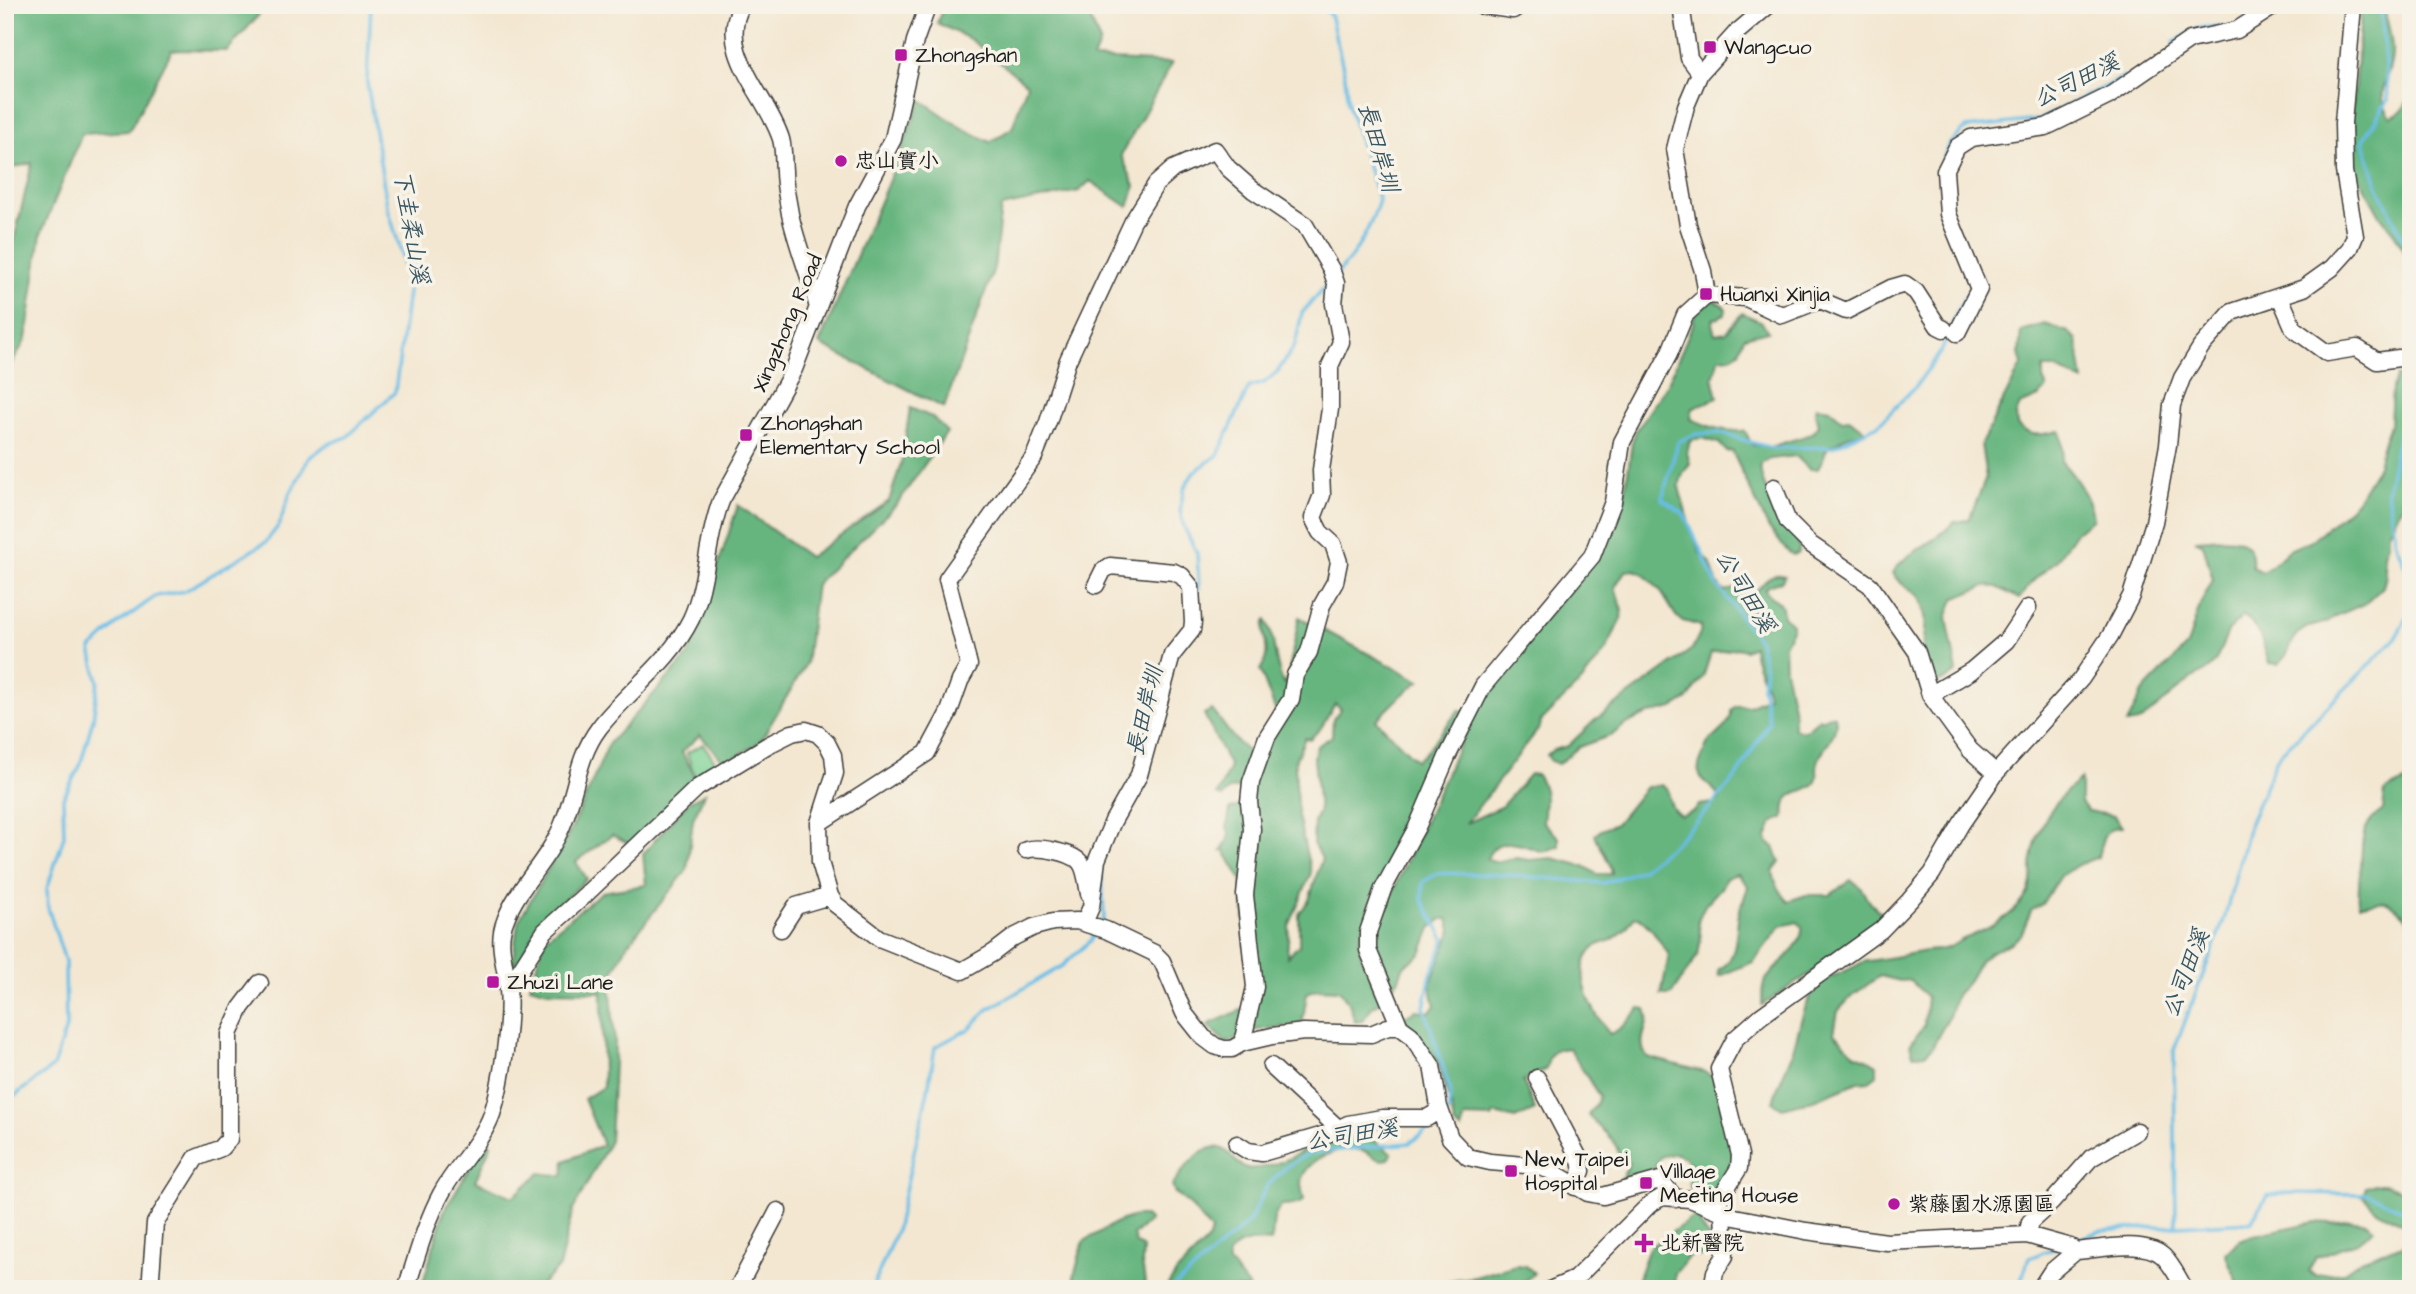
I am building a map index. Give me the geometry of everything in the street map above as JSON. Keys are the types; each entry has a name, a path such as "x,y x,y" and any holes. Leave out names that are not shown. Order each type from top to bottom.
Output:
{"street":[{"path":"742,5 733,22 738,53 782,142 785,186 792,223 818,308"},
{"name":"Xingzhong Road","path":"406,1289 441,1193 492,1114 507,1026 508,989 501,943 505,918 543,863 562,826 580,764 590,741 662,663 691,617 701,587 714,519 721,501 794,369 858,205 893,139 915,41 928,5"},
{"path":"1478,5 1513,10 1520,5"},
{"path":"1681,5 1689,58 1700,73"},
{"path":"1707,295 1703,271 1689,225 1675,149 1686,106 1700,73 1737,33 1769,5"},
{"path":"1676,1199 1660,1180 1603,1196 1587,1193 1549,1170 1536,1166 1468,1157 1450,1138 1440,1109 1432,1066 1411,1035 1400,1027 1368,950 1368,932 1382,889 1417,827 1447,757 1483,686 1592,556 1613,502 1622,442 1669,354 1685,315 1707,295 1746,298 1782,315 1820,300 1846,312 1891,288 1905,284 1916,292 1938,326 1950,331 1979,289 1948,214 1945,171 1957,147 1971,138 2046,127 2109,96 2190,40 2237,30 2276,5"},
{"path":"1712,1289 1715,1272 1725,1256 1718,1210 1739,1168 1740,1155 1719,1069 1735,1039 1761,1016 1881,930 1909,901 1932,874 1961,824 1996,773 2081,679 2110,636 2131,596 2154,522 2168,445 2172,405 2182,378 2201,347 2232,312 2304,288 2332,268 2350,248 2355,236 2344,171 2343,123 2353,5"},
{"path":"819,823 926,752 949,712 969,665 947,579 1034,457 1068,360 1133,221 1156,184 1173,170 1215,150 1228,168 1253,190 1305,225 1331,269 1336,284 1334,304 1341,342 1330,366 1330,409 1321,470 1322,495 1313,517 1320,532 1334,544 1339,562 1335,582 1322,605 1309,652 1294,675 1291,699 1267,737 1251,782 1249,802 1252,829 1245,895 1255,987 1242,1043"},
{"path":"2280,297 2294,329 2327,353 2357,348 2377,361 2399,358 2411,360"},
{"path":"1774,487 1788,522 1810,544 1870,585 1917,652 1930,695 1970,750 1996,773"},
{"path":"1087,924 1097,860 1113,821 1139,775 1172,655 1192,630 1193,622 1191,587 1182,576 1174,572 1110,566 1103,571 1096,585"},
{"path":"1930,695 1972,671 2006,641 2028,608"},
{"path":"508,989 545,931 697,788 792,733 806,730 818,734 833,755 835,773 819,823 820,862 830,896 835,904 879,938 961,971 1034,927 1052,922 1087,924 1106,930 1154,953 1162,961 1184,1013 1203,1037 1224,1049 1232,1049 1242,1043 1304,1032 1371,1034 1388,1027 1400,1027"},
{"path":"1026,850 1036,847 1060,853 1075,858 1082,864 1091,907"},
{"path":"781,929 796,906 830,896"},
{"path":"150,1289 155,1223 196,1158 221,1148 229,1139 229,1034 241,1008 260,983"},
{"path":"1271,1066 1339,1129"},
{"path":"1538,1078 1580,1160 1582,1171 1575,1187"},
{"path":"1237,1144 1248,1151 1262,1153 1348,1124 1382,1118 1427,1118 1440,1109"},
{"path":"2034,1237 2030,1222 2052,1202 2091,1158 2137,1130"},
{"path":"1552,1289 1574,1279 1649,1205 1662,1197 1690,1199 1735,1217 1806,1231 1887,1242 2034,1237 2073,1249 2150,1248 2169,1263 2185,1289"},
{"path":"737,1289 778,1211"},
{"path":"2040,1289 2051,1272 2073,1249"}],"green space":[{"path":"5,5 263,5 258,16 227,51 172,50 129,131 82,134 41,234 26,339 11,365 5,352 5,279 32,163 5,170"},
{"path":"944,5 1095,5 1088,13 1100,42 1093,59 1172,63 1121,155 1135,186 1128,207 1090,181 1079,191 1001,207 994,268 944,408 819,344 921,100 962,128 990,142 1012,128 1027,84 970,39 937,23"},
{"path":"2362,5 2383,5 2388,23 2392,54 2383,99 2391,117 2403,110 2411,94 2411,263 2394,233 2381,217 2348,157"},
{"path":"1713,300 1726,309 1725,314 1713,319 1715,334 1726,332 1742,313 1760,321 1768,331 1744,337 1739,352 1730,357 1719,358 1713,378 1718,397 1692,409 1691,419 1717,428 1745,431 1752,445 1770,447 1812,434 1818,425 1815,413 1817,407 1829,409 1842,420 1849,419 1865,430 1828,447 1818,469 1809,469 1796,456 1770,459 1761,464 1765,487 1794,531 1798,542 1799,553 1793,555 1769,529 1732,451 1727,452 1719,443 1702,438 1690,441 1687,453 1690,463 1679,485 1700,553 1710,562 1723,591 1753,586 1756,591 1772,576 1785,576 1782,581 1768,586 1765,590 1779,602 1783,616 1792,624 1784,645 1794,729 1805,731 1819,719 1835,716 1835,729 1820,756 1815,783 1790,797 1785,806 1784,818 1773,822 1767,837 1780,862 1773,871 1778,887 1788,901 1806,895 1830,895 1851,880 1879,911 1886,915 1876,931 1762,1005 1764,983 1798,942 1802,927 1798,922 1781,926 1753,962 1719,976 1718,970 1730,960 1733,953 1739,913 1748,886 1737,874 1726,878 1721,888 1705,905 1698,920 1701,938 1698,955 1671,995 1661,995 1669,955 1653,931 1639,917 1634,917 1618,936 1596,946 1588,955 1584,966 1586,990 1610,1034 1640,1008 1646,1009 1648,1015 1642,1044 1647,1057 1705,1072 1713,1077 1735,1163 1715,1197 1706,1198 1689,1188 1691,1165 1675,1153 1660,1157 1650,1177 1617,1188 1629,1163 1618,1155 1615,1144 1588,1114 1596,1105 1599,1096 1569,1048 1555,1050 1549,1057 1546,1069 1523,1081 1535,1110 1515,1119 1494,1114 1492,1118 1465,1117 1461,1130 1454,1124 1437,1060 1403,1017 1416,1010 1429,1012 1435,1006 1430,984 1450,935 1448,919 1442,919 1431,928 1421,954 1404,966 1393,986 1386,986 1370,942 1481,697 1595,557 1625,493 1636,431 1667,385 1693,324 1694,313","holes":["1625,571 1642,573 1660,590 1676,616 1701,626 1692,649 1595,720 1568,746 1553,750 1547,755 1551,761 1558,764 1579,747 1612,735 1626,724 1648,714 1673,708 1688,699 1703,677 1711,653 1737,648 1745,650 1753,646 1768,697 1749,706 1736,706 1731,710 1727,724 1708,743 1699,766 1701,777 1720,798 1714,803 1699,805 1695,811 1681,816 1673,808 1668,790 1662,785 1646,787 1616,824 1595,835 1612,874 1597,874 1584,866 1552,858 1516,858 1494,862 1487,859 1491,851 1504,843 1520,844 1543,852 1559,846 1559,838 1543,822 1544,792 1537,775 1530,774 1501,807 1466,823 1540,727 1541,721 1582,681 1606,650 1621,619 1622,609 1615,587"]},
{"path":"2045,324 2068,332 2077,340 2083,381 2054,368 2043,368 2043,379 2047,388 2039,397 2020,405 2016,415 2017,425 2032,434 2060,431 2063,451 2061,461 2086,496 2093,519 2076,532 2057,560 2032,582 2019,599 1997,587 1985,586 1954,599 1947,618 1957,672 1947,679 1926,686 1921,664 1925,623 1923,607 1917,595 1899,582 1893,573 1905,559 1939,536 1954,522 1969,520 1986,478 1981,444 2022,364 2019,354 2021,331"},
{"path":"2397,376 2409,377 2411,381 2410,436 2403,465 2406,476 2402,506 2388,533 2384,555 2386,576 2383,587 2366,603 2327,622 2306,628 2296,635 2279,664 2269,663 2257,630 2243,616 2229,630 2216,660 2209,669 2191,679 2138,722 2127,724 2142,692 2187,646 2201,602 2213,580 2203,544 2195,540 2226,538 2243,542 2252,555 2252,567 2262,572 2289,550 2312,540 2350,508 2378,466 2390,424 2392,388"},
{"path":"910,408 932,417 947,432 897,504 816,584 806,664 760,742 725,763 700,735 682,752 698,782 632,845 612,835 576,862 587,879 542,919 512,968 518,922 574,824 609,743 688,656 738,505 809,557 889,501 902,460"},
{"path":"1299,617 1420,681 1376,720 1416,760 1459,710 1465,711 1449,736 1420,811 1374,900 1359,942 1362,958 1383,1001 1373,1006 1362,1021 1355,1022 1349,1003 1339,990 1317,989 1307,993 1302,1025 1256,1030 1226,1043 1207,1025 1246,1008 1250,994 1242,880 1224,850 1222,851 1230,835 1227,827 1230,809 1244,805 1244,788 1230,789 1222,797 1217,795 1230,767 1204,714 1212,710 1238,742 1256,756 1276,712 1260,670 1266,655 1266,620 1284,684 1288,676","holes":["1335,704 1341,709 1333,719 1332,736 1317,746 1314,758 1319,811 1314,821 1313,844 1322,858 1309,900 1299,914 1299,945 1287,957 1289,926 1311,873 1298,816 1295,761 1305,738 1310,739 1321,728"]},
{"path":"703,744 718,765 695,776 687,753"},
{"path":"2411,778 2411,877 2406,886 2411,899 2409,921 2387,903 2359,905 2359,890 2366,828 2383,810 2385,792"},
{"path":"2081,779 2081,802 2088,811 2114,816 2122,827 2107,832 2098,857 2060,876 2042,904 2031,911 2021,935 1980,961 1956,995 1949,1016 1926,1054 1913,1055 1910,1045 1924,1025 1927,997 1910,980 1900,981 1880,976 1853,995 1838,1011 1834,1033 1856,1055 1877,1065 1877,1075 1869,1081 1858,1082 1814,1100 1782,1108 1773,1102 1805,1009 1819,985 1862,962 1950,947 1994,925 2013,911 2027,895 2033,852 2041,828 2061,797"},
{"path":"705,793 693,819 687,870 628,944 610,978 615,1044 610,1141 573,1210 559,1267 537,1289 421,1289 444,1211 486,1140 491,1145 475,1181 513,1197 540,1173 563,1176 565,1161 603,1145 584,1099 603,1087 602,992 548,991 530,986 545,938 602,892 646,885 643,854 688,802"},
{"path":"1362,1129 1392,1153 1388,1159 1378,1159 1364,1151 1347,1149 1328,1154 1312,1164 1301,1180 1304,1200 1298,1204 1282,1205 1274,1220 1271,1242 1247,1242 1228,1255 1229,1263 1250,1289 1165,1289 1177,1272 1209,1239 1211,1231 1189,1204 1175,1193 1172,1186 1202,1152 1218,1148 1226,1151 1244,1167 1260,1168 1276,1164 1298,1153 1318,1134"},
{"path":"2384,1184 2411,1194 2411,1228 2375,1209 2363,1196 2366,1187"},
{"path":"1698,1214 1715,1249 1711,1256 1689,1256 1675,1274 1674,1289 1634,1289 1649,1248"},
{"path":"1145,1216 1150,1221 1133,1235 1136,1243 1143,1248 1146,1289 1071,1289 1083,1242 1119,1221"},
{"path":"2350,1220 2367,1223 2374,1229 2357,1242 2316,1257 2309,1271 2316,1275 2344,1272 2361,1260 2411,1242 2411,1289 2239,1289 2226,1253 2239,1240 2314,1222"},
{"path":"1516,1265 1526,1266 1534,1273 1526,1280 1502,1287 1433,1289 1456,1279 1475,1277"}],"waterway":[{"name":"下圭柔山溪","path":"5,1103 53,1067 66,1028 65,961 48,908 47,889 64,836 63,798 80,766 93,719 98,681 91,649 116,625 156,596 185,591 266,542 279,525 290,494 309,458 326,445 347,437 395,392 408,292 403,259 387,205 367,82 371,5"},
{"name":"長田岸圳","path":"1316,5 1330,14 1345,76 1348,104 1379,201 1362,240 1337,274"},
{"name":"公司田溪","path":"2249,13 2259,5"},
{"name":"公司田溪","path":"2381,5 2388,100 2363,140 2377,184 2411,256"},
{"name":"公司田溪","path":"2173,43 2199,28 2221,26"},
{"name":"公司田溪","path":"1944,157 1948,145 1966,128 2039,120 2124,77"},
{"name":"長田岸圳","path":"1199,589 1197,553 1184,527 1180,510 1184,488 1194,472 1218,455 1249,387 1264,383 1278,371 1295,345 1302,313 1329,282"},
{"name":"公司田溪","path":"1448,1113 1451,1093 1424,1007 1431,974 1445,940 1422,900 1423,882 1438,873 1510,875 1604,883 1641,870 1677,841 1736,777 1769,722 1762,686 1765,670 1759,641 1717,585 1684,514 1662,499 1678,442 1696,434 1720,433 1771,448 1832,447 1878,425 1915,387 1942,350 1969,291"},
{"name":"公司田溪","path":"2411,376 2387,492 2396,544 2411,580"},
{"name":"公司田溪","path":"2071,1242 2100,1231 2176,1226 2174,1050 2224,920 2249,825 2278,756 2395,639 2411,609"},
{"name":"長田岸圳","path":"1137,793 1146,783 1148,769"},
{"name":"長田岸圳","path":"1101,923 1104,919 1102,876"},
{"name":"長田岸圳","path":"872,1289 896,1231 935,1047 969,1029 987,1010 1062,966 1090,941 1095,933"},
{"name":"公司田溪","path":"1171,1289 1249,1222 1267,1186 1287,1166 1310,1153 1410,1143 1440,1120"},
{"path":"2177,1226 2251,1222 2267,1196 2284,1193 2368,1194 2411,1214"},
{"name":"公司田溪","path":"2018,1289 2029,1258 2054,1248"}],"place":[{"name":"Wangcuo","path":"1710,47"},
{"name":"Zhongshan","path":"901,55"},
{"name":"忠山實小","path":"841,161"},
{"name":"Huanxi Xinjia","path":"1706,294"},
{"name":"Zhongshan Elementary School","path":"746,435"},
{"name":"Zhuzi Lane","path":"493,982"},
{"name":"New Taipei Hospital","path":"1511,1171"},
{"name":"Village Meeting House","path":"1646,1183"},
{"name":"紫藤園水源園區","path":"1894,1204"},
{"name":"北新醫院","path":"1644,1243"}]}
